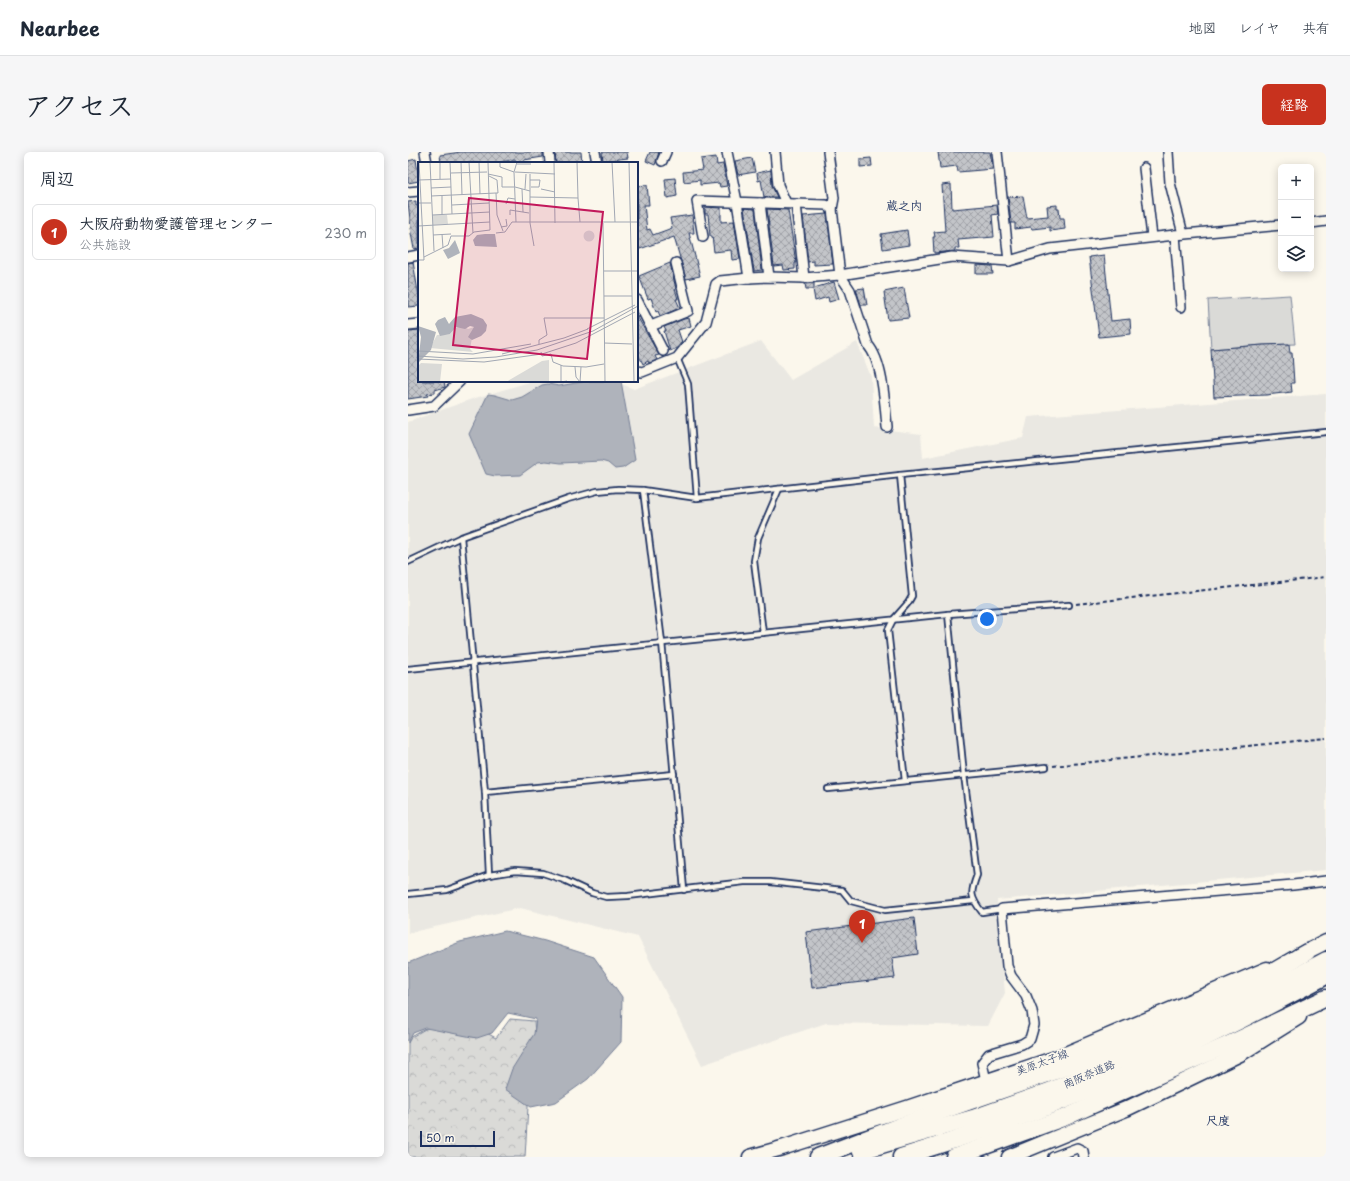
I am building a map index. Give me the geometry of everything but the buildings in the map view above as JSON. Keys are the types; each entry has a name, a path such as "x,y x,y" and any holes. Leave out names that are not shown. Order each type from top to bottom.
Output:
{"highway":[{"path":"818,1157 902,1125 1048,1074 1152,1033 1226,999 1307,952"},
{"name":"南阪奈道路","path":"900,1157 978,1133 1053,1098 1133,1055 1249,1001 1326,960"},
{"name":"南阪奈道路","path":"840,1157 972,1118 1053,1098 1139,1069 1256,1013 1326,976"},
{"path":"954,1157 1066,1117 1326,999"}],"main road":[{"name":"美原太子線","path":"750,1157 987,1085 1056,1058 1307,952 1326,942"},
{"path":"1011,1153 1126,1109 1240,1054 1326,999"}],"street":[{"path":"425,152 427,162"},
{"path":"549,152 550,162"},
{"path":"595,152 597,162"},
{"path":"662,161 666,152"},
{"path":"727,152 737,202 749,278"},
{"path":"775,152 778,185 786,203"},
{"path":"828,152 834,198 832,210 840,275 850,290 868,346 873,351 878,365 884,395 887,427"},
{"path":"997,152 1009,261"},
{"path":"1168,152 1170,183 1179,234 1181,307"},
{"path":"1144,168 1152,237"},
{"path":"408,192 418,191"},
{"path":"703,237 697,201 826,205 832,210"},
{"path":"760,203 769,277"},
{"path":"796,204 804,278"},
{"path":"1314,223 1326,221"},
{"path":"638,371 642,372 677,358 706,322 716,284 720,281 769,277 804,278 840,275 952,257 1009,261 1050,249 1179,234 1278,225"},
{"path":"408,257 418,255"},
{"path":"651,326 688,311 676,263"},
{"path":"638,302 663,351"},
{"path":"408,326 418,324"},
{"path":"408,410 434,406 458,382"},
{"path":"987,1085 982,1063 989,1054 1022,1044 1030,1039 1034,1026 1032,1011 1026,996 1010,976 1007,966 1002,909 1326,881"},
{"path":"1053,1157 1076,1148 1083,1152 1084,1157"}],"lane":[{"path":"677,358 688,384 698,498"},
{"path":"408,562 461,537 568,499 597,491 618,489 643,490 698,498 900,475 1326,432"},
{"path":"900,475 912,596 908,603 893,620 888,630 905,781"},
{"path":"763,633 754,561 758,538 779,489"},
{"path":"643,490 662,642 684,890"},
{"path":"461,537 485,792 489,875"},
{"path":"408,668 948,614 1069,605"},
{"path":"948,614 964,775 977,875 972,887 973,900 982,912 1002,909"},
{"path":"828,789 1046,767"},
{"path":"485,792 674,774"},
{"path":"408,894 447,890 489,875 515,872 543,873 564,880 592,894 606,897 684,890 744,882 770,882 842,890 851,901 885,910 973,900"}],"path":[{"path":"1069,605 1326,577"},
{"path":"1046,767 1326,738"}],"shaded area":[{"path":"761,341 791,380 857,342 871,377 874,428 921,434 923,458 1023,438 1028,417 1326,394 1326,870 997,900 1005,993 988,1026 826,1023 702,1065 638,937 520,908 408,933 408,422 472,399 530,382 616,382 634,389"},
{"path":"581,382 621,382 635,460 623,468 615,469 608,463 601,461 561,463 546,461 538,462 520,475 495,476 486,474 469,434 488,394 512,400 522,397 542,385 548,384 559,386"},
{"path":"505,931 545,941 594,957 622,997 621,1042 588,1079 556,1102 531,1107 505,1089 512,1069 534,1034 536,1019 508,1013 492,1033 477,1038 426,1028 413,1033 408,1043 408,963 460,942"}],"green space":[{"path":"1290,295 1295,344 1211,349 1208,300"},
{"path":"510,1019 534,1021 536,1046 529,1090 525,1157 408,1157 408,1039 425,1029 464,1021 496,1038"}],"place":[{"name":"大阪府動物愛護管理センター","path":"862,943"}],"district":[{"name":"蔵之内","path":"904,206"},
{"name":"尺度","path":"1218,1121"}]}
